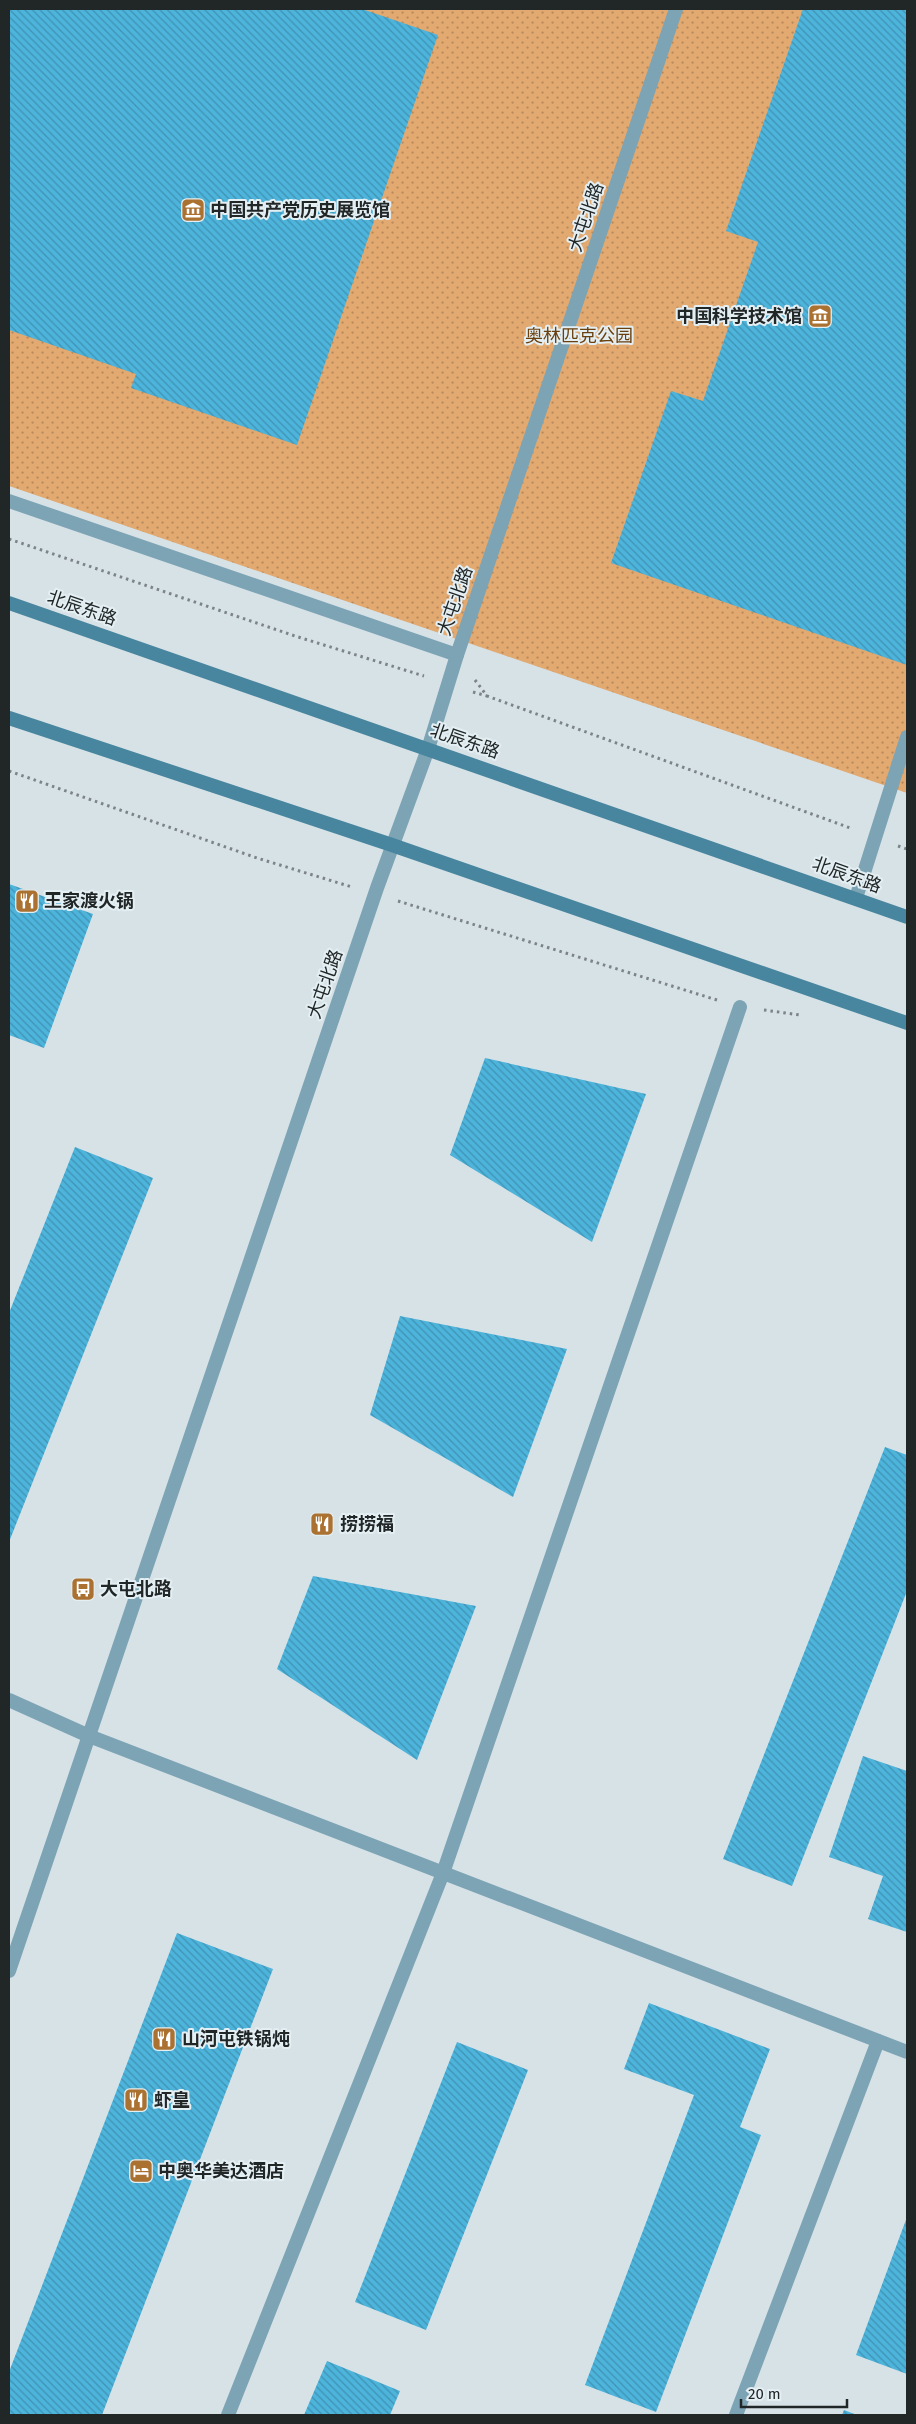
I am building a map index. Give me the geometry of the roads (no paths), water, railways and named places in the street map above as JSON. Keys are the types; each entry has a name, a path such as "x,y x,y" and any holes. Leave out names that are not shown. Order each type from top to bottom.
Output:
{"main road":[{"name":"北辰东路","path":"9,603 907,917"},
{"path":"9,718 392,846 907,1023"}],"street":[{"name":"大屯北路","path":"9,1971 375,894 428,748 457,654 676,9"},
{"path":"9,501 457,654"},
{"path":"856,898 907,737"},
{"path":"228,2415 443,1873 740,1007"},
{"path":"9,1700 89,1736 907,2052"},
{"path":"736,2415 878,2041"}],"place":[{"name":"中国共产党历史展览馆","path":"193,210"},
{"name":"中国科学技术馆","path":"820,316"},
{"name":"王家渡火锅","path":"27,901"},
{"name":"捞捞福","path":"322,1524"},
{"name":"大屯北路","path":"83,1589"},
{"name":"山河屯铁锅炖","path":"164,2039"},
{"name":"虾皇","path":"136,2100"},
{"name":"中奥华美达酒店","path":"141,2171"}],"park label":[{"name":"奥林匹克公园","path":"579,336"}]}
